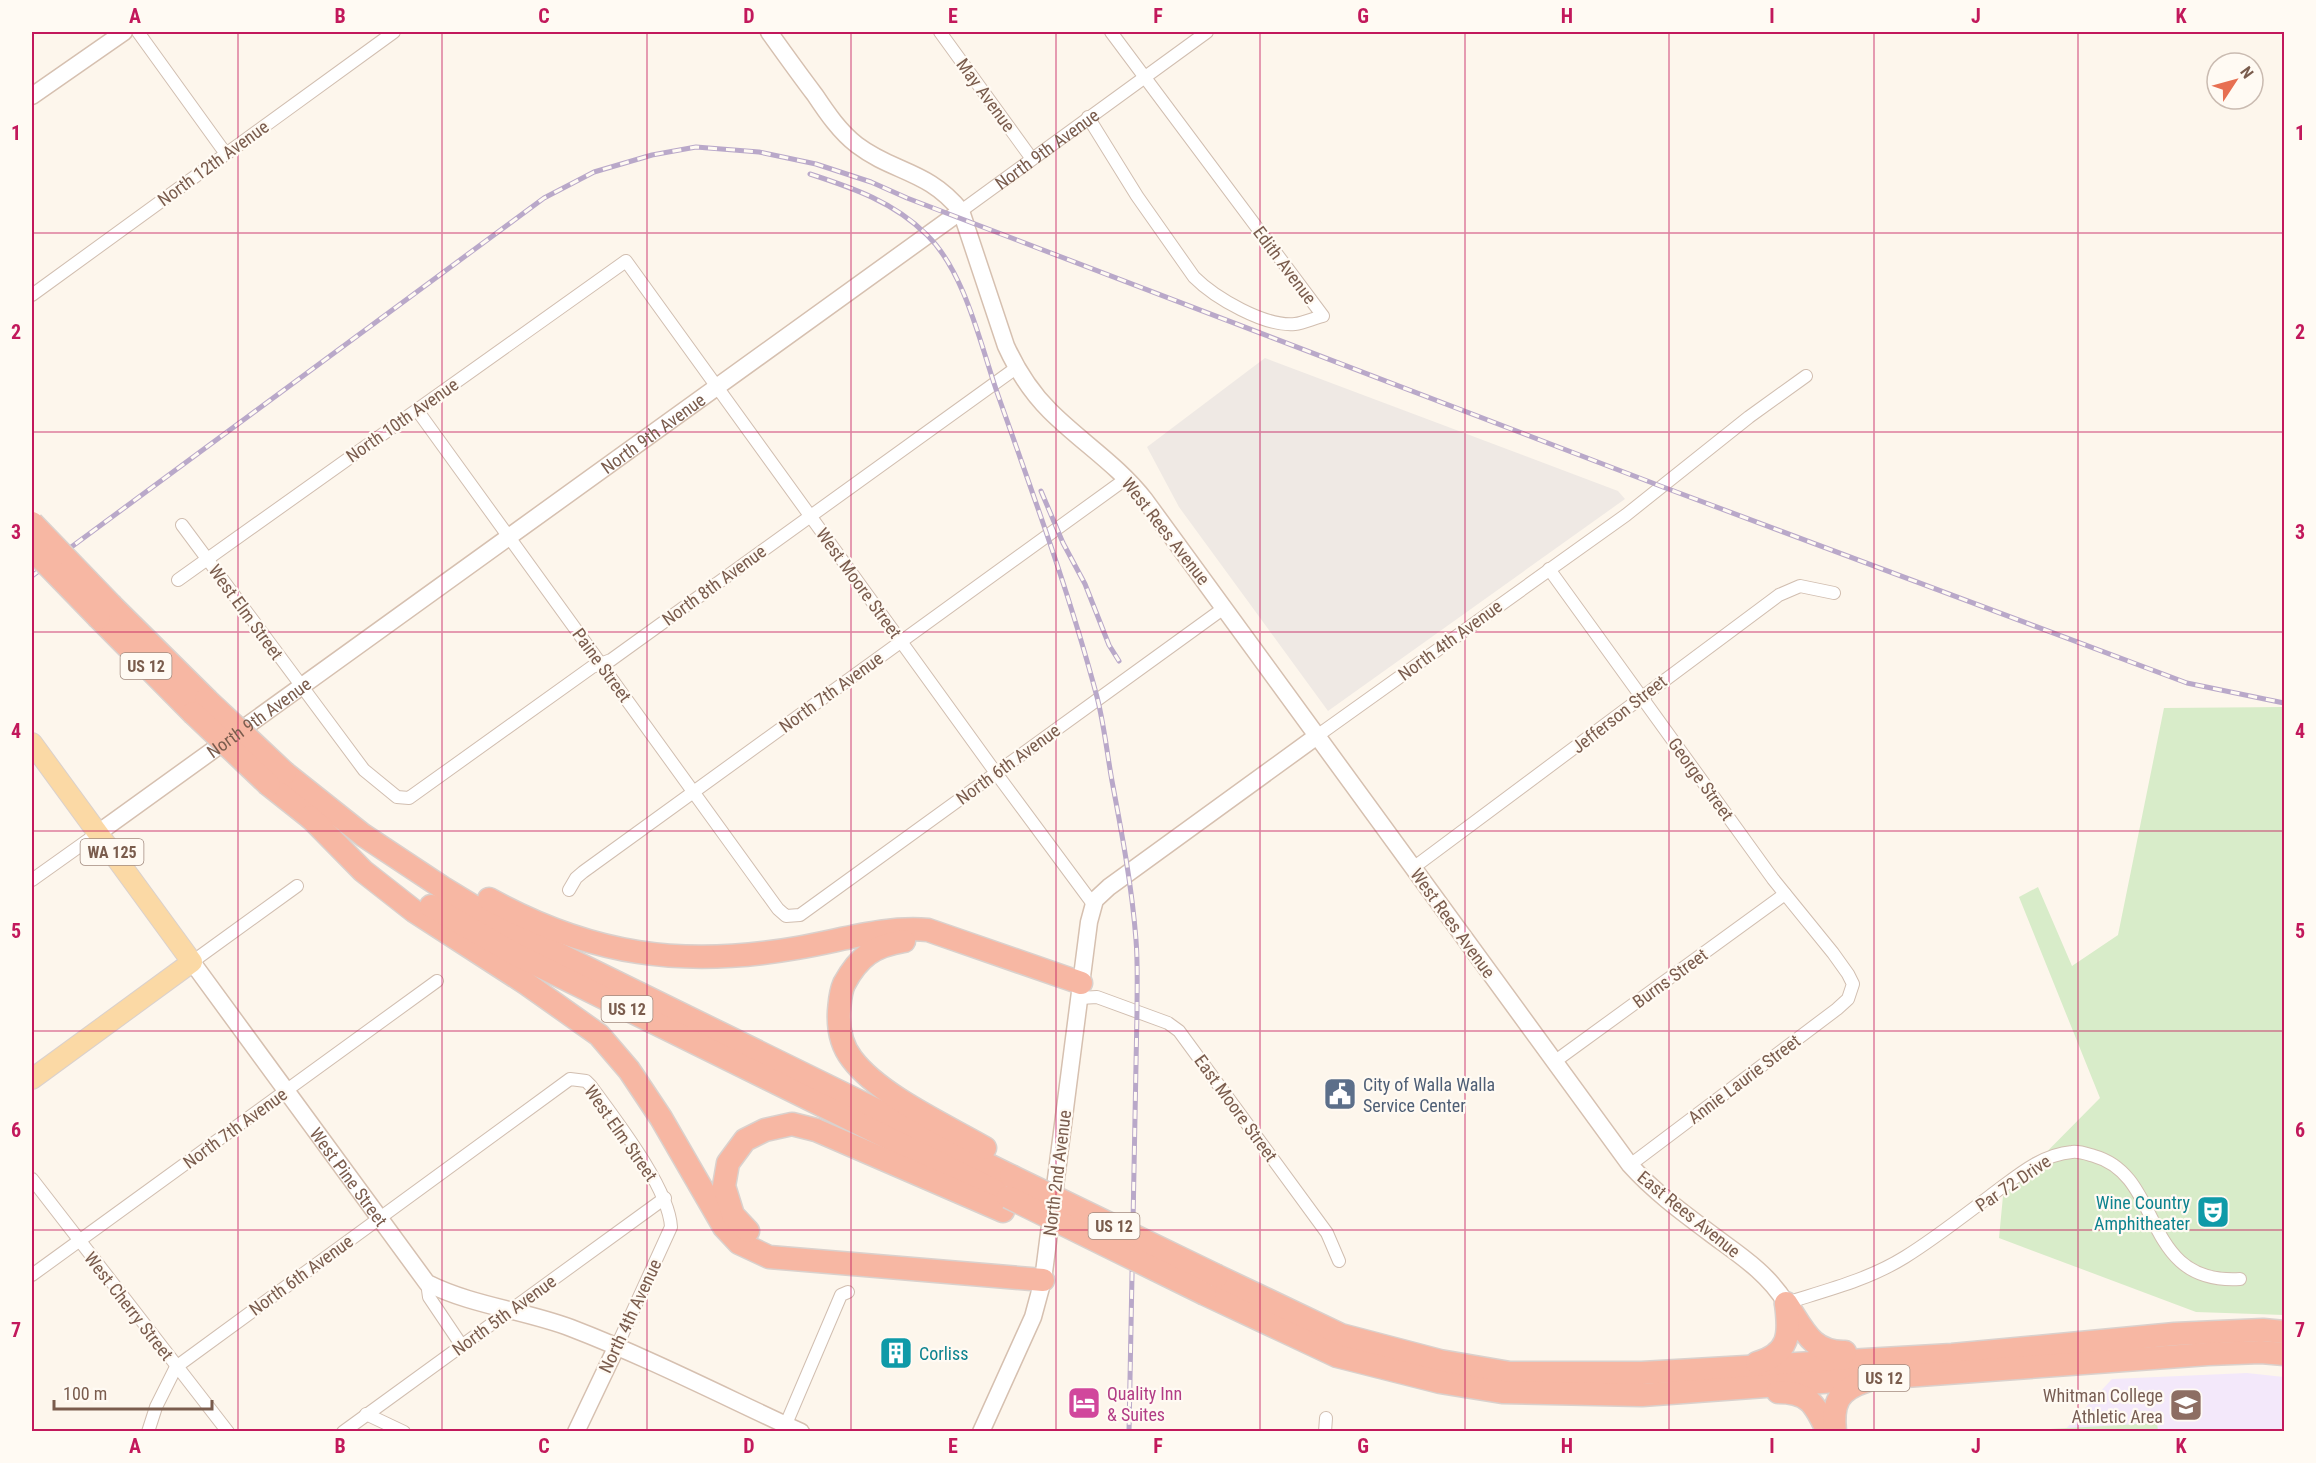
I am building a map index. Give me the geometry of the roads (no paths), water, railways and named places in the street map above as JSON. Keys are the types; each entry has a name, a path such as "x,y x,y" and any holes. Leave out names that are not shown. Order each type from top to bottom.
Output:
{"highway":[{"name":"US 12","path":"32,524 105,612"},
{"name":"US 12","path":"32,549 105,612 199,706 277,779 314,809 363,835 443,888 524,937 1009,1187 1211,1285 1341,1335 1440,1362 1510,1373 1642,1373 1952,1354 2126,1349 2172,1356 2261,1352 2284,1354"},
{"path":"314,809 364,822 428,866 513,912 551,930 603,946 663,956 718,958 796,948 904,928 928,930 1086,993"},
{"path":"314,809 363,871 414,911 527,984 598,1035 635,1079 661,1118 724,1227 739,1243 769,1257 1044,1273"},
{"path":"1009,1187 910,1105 867,1076 850,1057 841,1037 838,1019 840,993 850,974 864,956 883,945 907,940 933,943 1086,993"},
{"path":"1009,1187 792,1124 765,1130 745,1140 728,1163 724,1186 733,1215 750,1233 783,1246 1044,1273"},
{"name":"US 12","path":"1009,1187 1106,1222 1211,1285 1337,1356 1440,1382 1502,1392 1642,1395 1874,1378 2126,1349 2175,1334 2263,1330 2284,1332"},
{"path":"1786,1303 1815,1344 1832,1352 1952,1354"},
{"path":"1749,1366 1768,1360 1783,1347 1787,1339 1786,1303"},
{"path":"1835,1431 1834,1409 1841,1394 1849,1387 1874,1378"},
{"path":"1681,1392 1798,1393 1807,1398 1815,1408 1828,1431"}],"main road":[{"name":"West Pine Street","path":"32,743 192,962"},
{"path":"32,1079 192,962"}],"street":[{"path":"32,96 124,32"},
{"path":"138,32 225,154"},
{"name":"North 12th Avenue","path":"32,295 394,32"},
{"name":"West Rees Avenue","path":"768,32 830,117 854,143 879,159 925,179 946,194 961,211 1006,346 1016,368 1051,412 1127,478 1145,500 1554,1062"},
{"name":"May Avenue","path":"940,32 1032,159"},
{"name":"Edith Avenue","path":"1088,117 1137,196 1194,277 1203,286 1255,316 1280,324 1296,324 1323,316 1112,32"},
{"name":"North 9th Avenue","path":"98,833 1207,32"},
{"name":"West Moore Street","path":"626,261 1093,904"},
{"name":"North 10th Avenue","path":"178,580 626,261"},
{"name":"North 8th Avenue","path":"409,798 592,667 611,660 1016,368"},
{"name":"North 4th Avenue","path":"1093,904 1104,891 1626,515 1749,417 1806,376"},
{"name":"Paine Street","path":"417,410 778,909 790,917"},
{"name":"North 7th Avenue","path":"569,890 576,878 583,872 1127,478"},
{"name":"West Elm Street","path":"182,525 369,776 397,797 409,798"},
{"name":"George Street","path":"1549,569 1785,894 1848,974 1853,988"},
{"name":"Jefferson Street","path":"1413,868 1785,591 1807,586 1834,593"},
{"name":"North 6th Avenue","path":"790,917 800,915 1224,608"},
{"path":"32,880 98,833"},
{"path":"192,962 297,886"},
{"name":"Burns Street","path":"1554,1062 1785,894"},
{"name":"North 2nd Avenue","path":"981,1431 1033,1317 1044,1273 1086,993 1093,904"},
{"name":"West Pine Street","path":"192,962 427,1283 456,1297 553,1322 616,1348 790,1429"},
{"name":"North 7th Avenue","path":"32,1275 437,981"},
{"name":"Annie Laurie Street","path":"1630,1165 1837,1009 1848,999 1853,988"},
{"name":"East Moore Street","path":"1086,993 1168,1023 1179,1031 1327,1233 1339,1261"},
{"name":"East Rees Avenue","path":"1554,1062 1630,1165 1666,1200 1760,1271 1775,1286 1786,1303"},
{"name":"West Elm Street","path":"570,1079 586,1081 591,1086 665,1198"},
{"name":"North 6th Avenue","path":"148,1431 156,1407 176,1367 570,1079"},
{"name":"Par 72 Drive","path":"1786,1303 1850,1283 1887,1267 1933,1238 2026,1169 2056,1154 2075,1151 2113,1165 2125,1177 2139,1196 2171,1251 2183,1265 2209,1278 2241,1279"},
{"name":"West Cherry Street","path":"32,1179 228,1431"},
{"name":"North 4th Avenue","path":"576,1431 671,1227 670,1213 665,1198"},
{"name":"North 5th Avenue","path":"343,1431 665,1198"},
{"path":"427,1283 429,1297 462,1346"},
{"path":"790,1429 841,1295 848,1292"},
{"path":"366,1414 404,1431"},
{"path":"1325,1431 1326,1418"}],"railway":[{"path":"32,576 544,198 594,172 652,155 696,147 759,152 816,164 871,182 907,198 1663,487 2187,683 2284,703"},
{"path":"810,174 872,197 901,214 927,235 941,251 952,269 971,312 1051,546 1097,697 1126,860 1137,949 1129,1432"},
{"path":"1041,491 1063,543 1085,584 1109,645 1119,661"}],"place":[{"name":"City of Walla Walla Service Center","path":"1340,1094"},
{"name":"Wine Country Amphitheater","path":"2213,1212"},
{"name":"Corliss","path":"896,1353"},
{"name":"Quality Inn & Suites","path":"1084,1403"},
{"name":"Whitman College Athletic Area","path":"2186,1405"}]}
